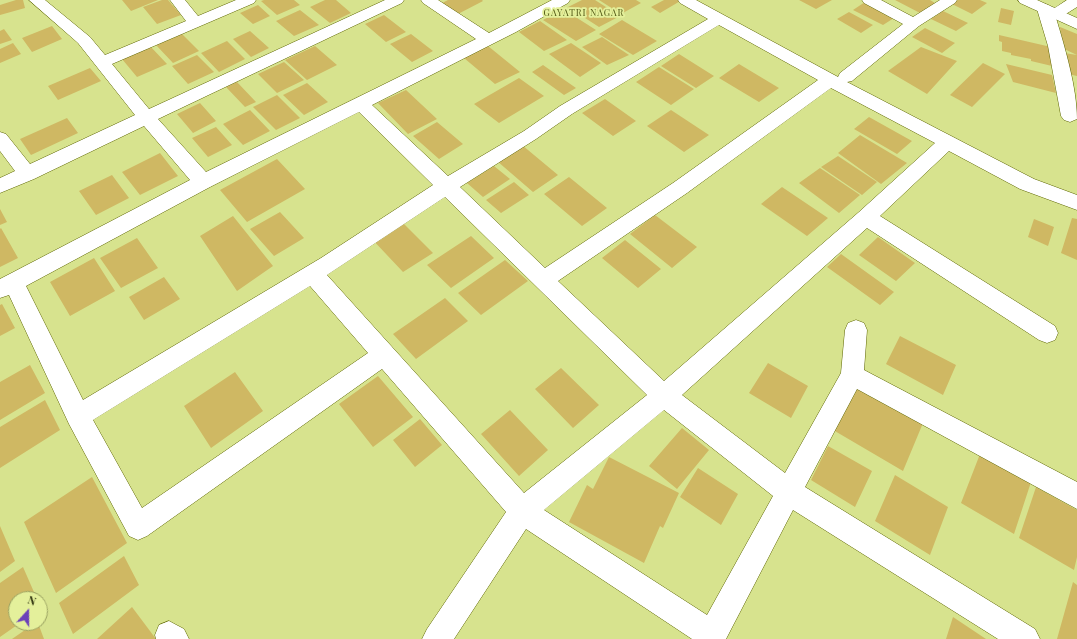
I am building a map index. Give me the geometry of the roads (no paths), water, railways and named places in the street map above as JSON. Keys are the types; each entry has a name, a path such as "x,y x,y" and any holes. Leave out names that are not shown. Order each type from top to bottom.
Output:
{"street":[{"path":"36,0 84,40 147,118 203,182"},
{"path":"177,0 191,15 196,23"},
{"path":"103,62 249,0"},
{"path":"0,186 397,0"},
{"path":"428,0 488,40"},
{"path":"384,355 138,527 7,286 203,182 488,40 563,0"},
{"path":"685,0 718,19 1077,194"},
{"path":"706,0 947,142 1027,184 1077,203"},
{"path":"869,0 914,23"},
{"path":"543,280 680,188 914,23 950,0"},
{"path":"1025,0 1077,24"},
{"path":"1050,12 1077,0"},
{"path":"1050,12 1056,46 1069,81 1070,116"},
{"path":"78,416 312,273 447,186 530,135 566,110 718,19"},
{"path":"361,104 664,396 788,492 1025,639"},
{"path":"0,138 27,174"},
{"path":"436,639 522,511 664,396 866,217 947,142"},
{"path":"866,217 1048,333"},
{"path":"312,273 522,511 712,635 852,375 856,330"},
{"path":"852,375 1077,496"}],"district":[{"name":"GAYATRI NAGAR","path":"584,13"}]}
